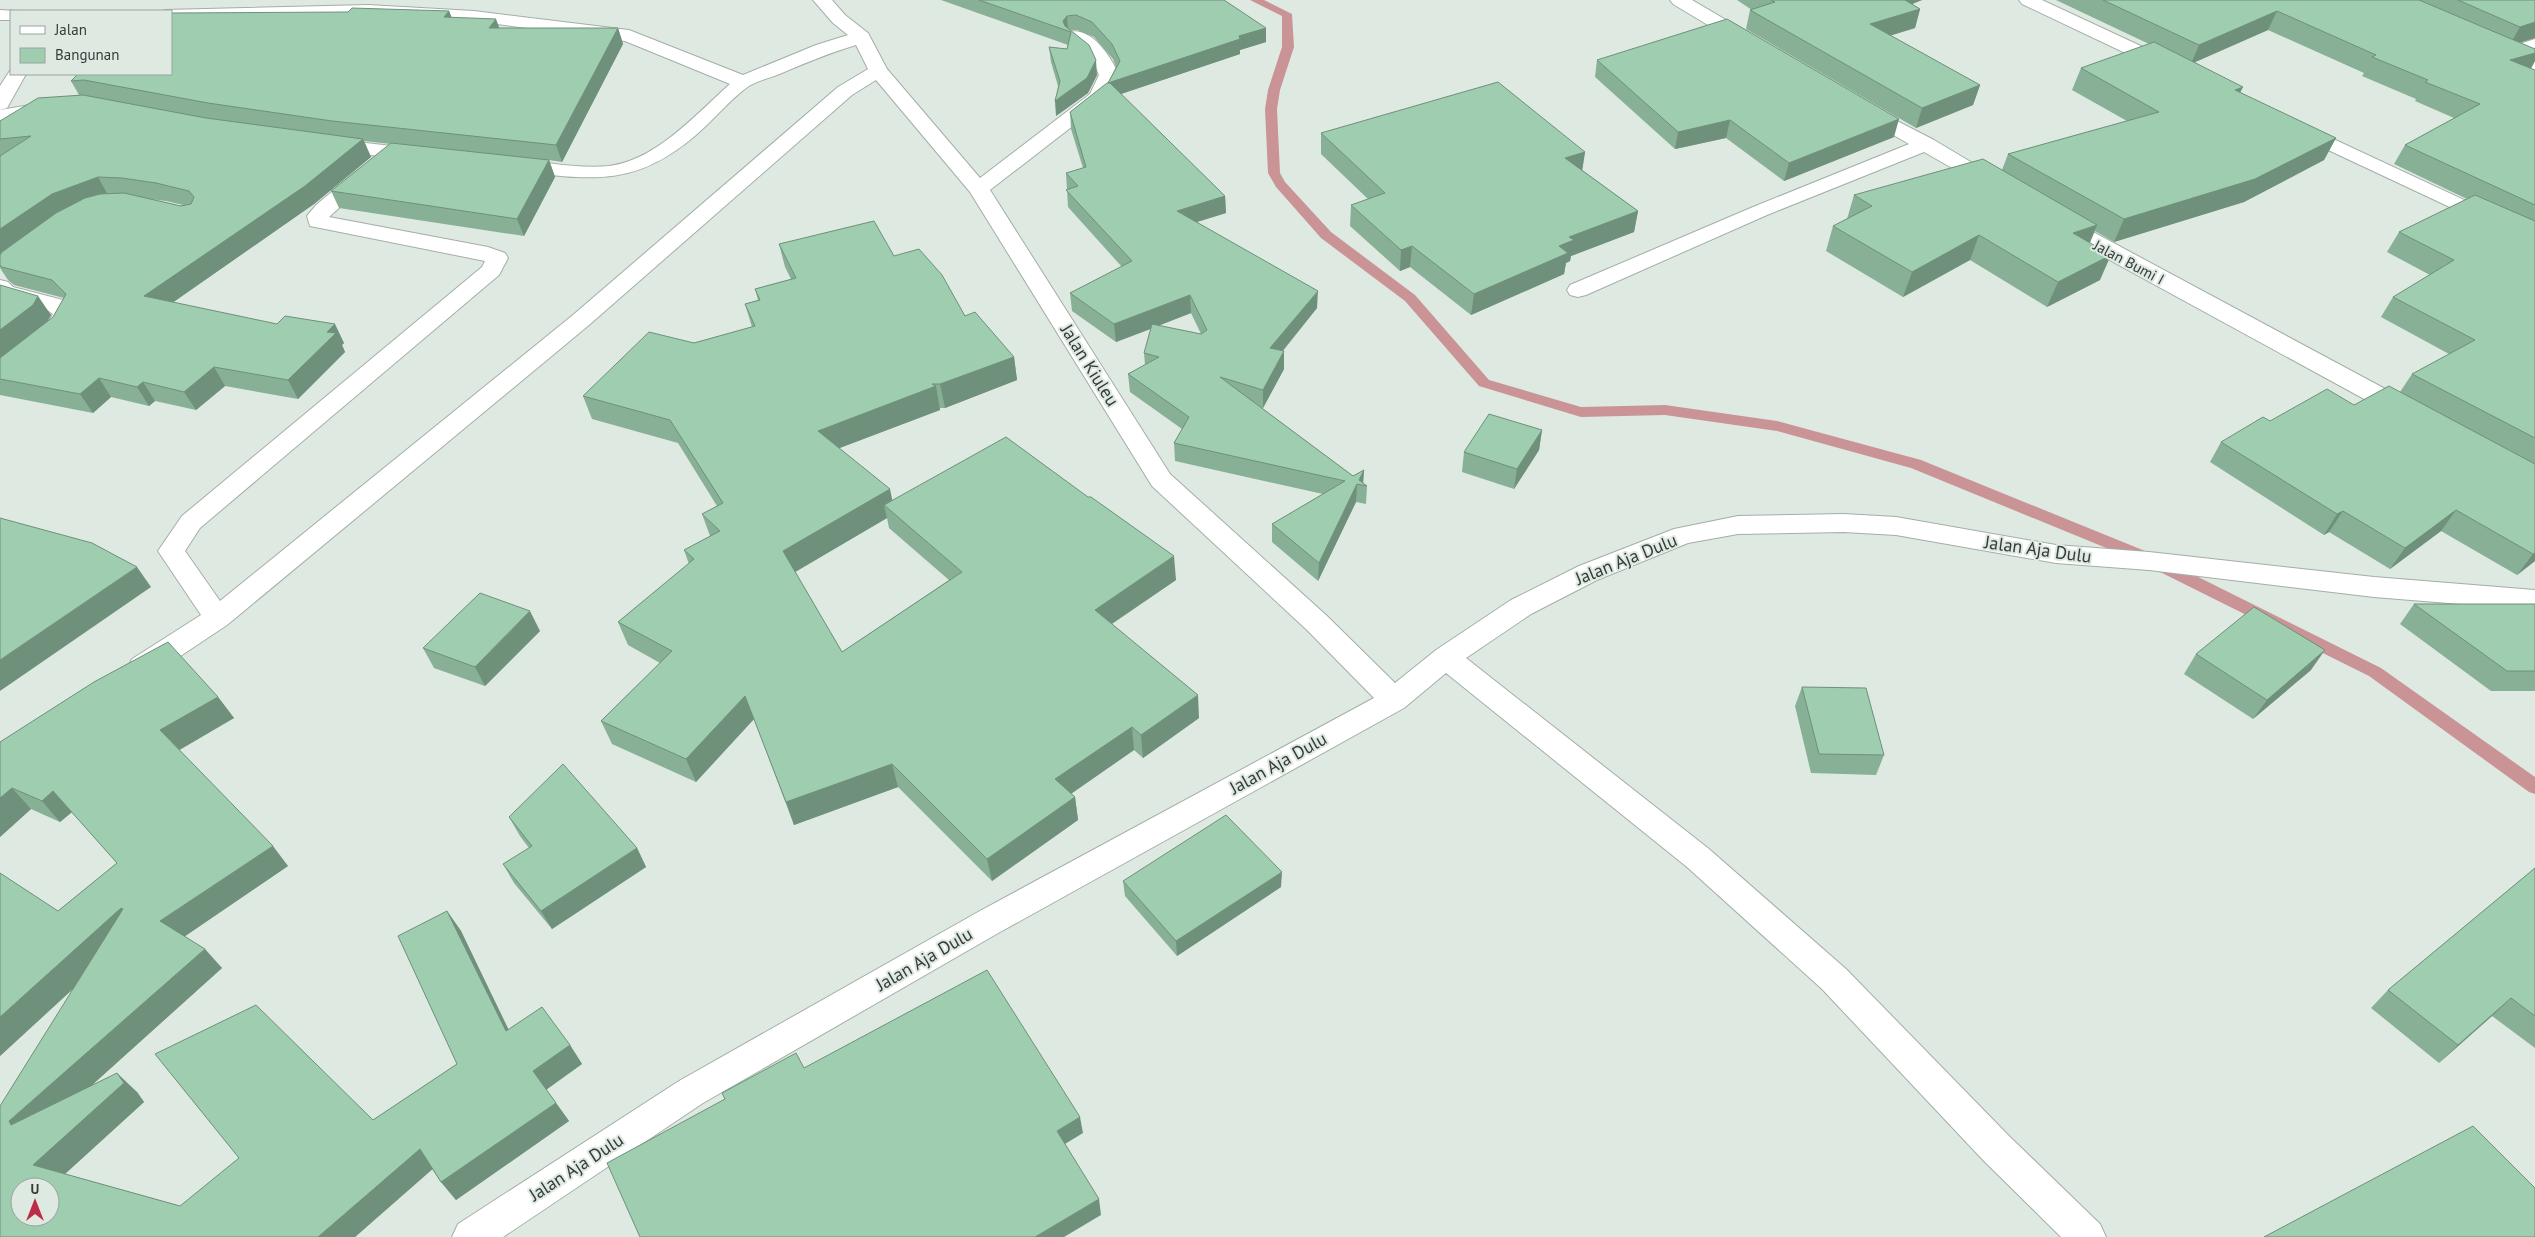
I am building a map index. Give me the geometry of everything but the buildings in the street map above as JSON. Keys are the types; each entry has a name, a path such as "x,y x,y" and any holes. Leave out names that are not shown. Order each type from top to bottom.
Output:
{"street":[{"name":"Jalan Kiuleu","path":"822,0 839,19 861,37 878,71 979,189 1161,480 1317,623 1394,700"},
{"path":"1679,0 1764,51"},
{"path":"2028,0 2180,72"},
{"path":"172,14 368,10 474,16 629,36 743,82"},
{"path":"979,189 1098,97 1109,75 1100,56 1075,36"},
{"path":"499,163 576,171 622,170 639,165 681,136 743,82 822,48 861,37"},
{"path":"2508,54 2535,45"},
{"path":"2490,46 2535,65"},
{"path":"117,683 217,618 581,320 845,91 878,71"},
{"path":"0,104 15,75"},
{"path":"1849,101 1927,144 2013,196"},
{"path":"0,116 67,106"},
{"path":"2279,119 2535,241"},
{"path":"311,142 441,157"},
{"path":"1578,290 1760,212 1927,144"},
{"path":"217,618 171,551 191,522 491,270 496,258 488,254 318,221 318,216 323,209 393,152"},
{"name":"Jalan Bumi I","path":"2039,211 2090,242 2430,424"},
{"path":"0,373 56,330 65,313 55,305 5,292 1,275"},
{"name":"Jalan Aja Dulu","path":"471,1237 692,1092 989,922 1394,700 1446,657 1521,606 1588,572 1683,535 1738,524 1835,523 1896,526 2056,554 2148,562 2374,587 2535,600"},
{"path":"1446,657 1698,858 1834,979 1996,1148 2087,1237"}],"waterway":[{"path":"1255,0 1287,14 1288,47 1274,90 1271,109 1274,173 1280,184 1326,235 1410,298 1484,383 1581,412 1665,410 1777,426 1916,464 2144,557 2375,672 2535,787"}]}
